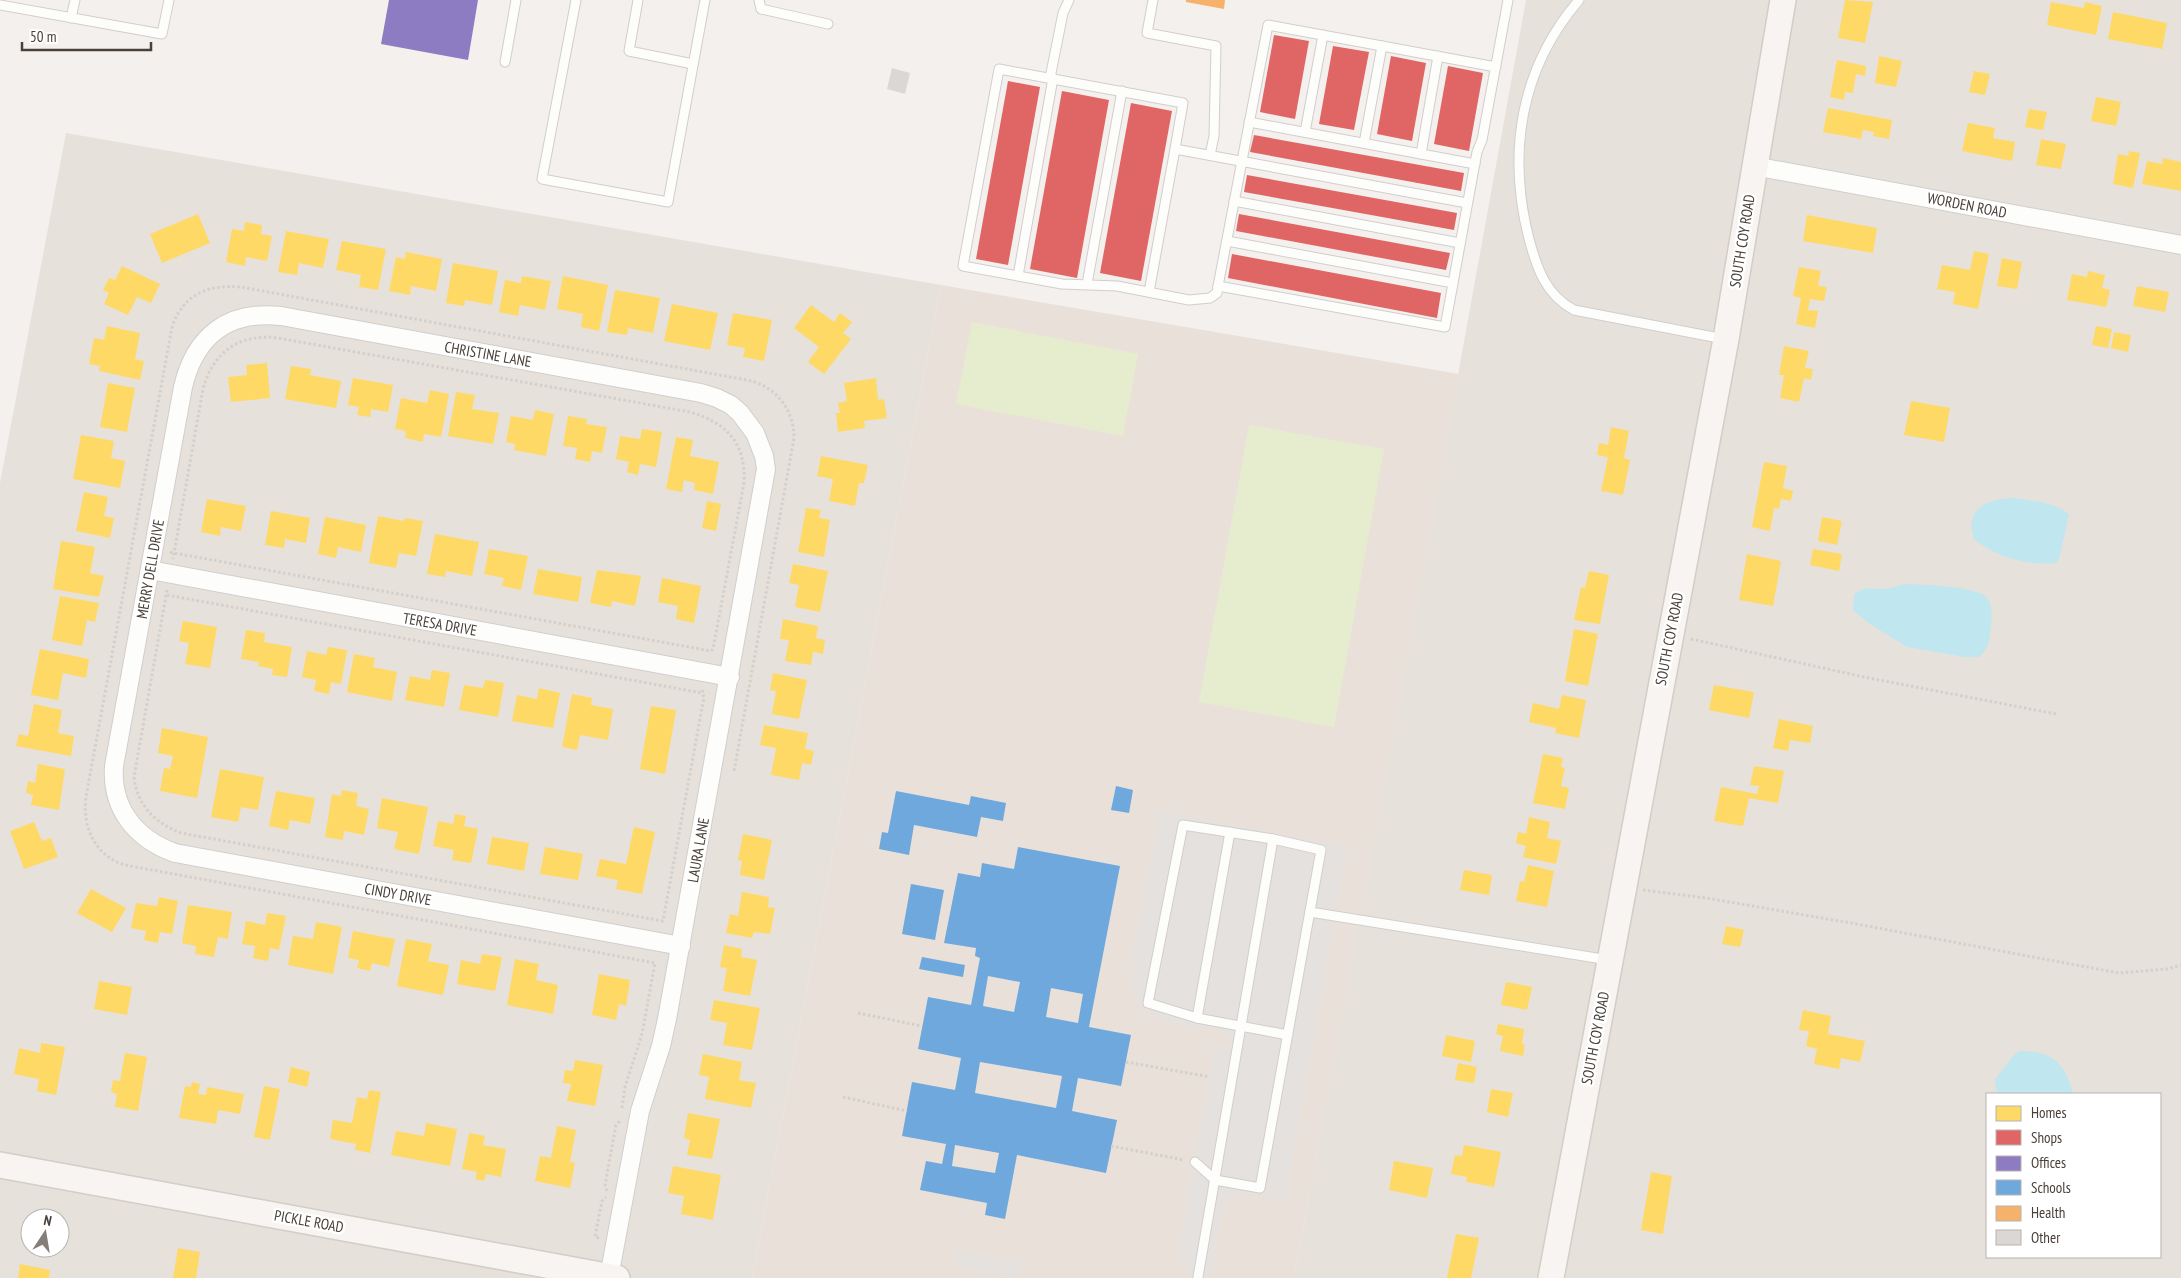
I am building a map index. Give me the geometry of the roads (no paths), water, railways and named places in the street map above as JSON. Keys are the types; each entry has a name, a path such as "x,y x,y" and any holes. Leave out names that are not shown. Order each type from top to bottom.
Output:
{"street":[{"name":"SOUTH COY ROAD","path":"1551,1278 1726,339 1783,0"},
{"name":"WORDEN ROAD","path":"1754,166 2181,245"},
{"name":"CHRISTINE LANE","path":"219,329 243,317 256,315 281,316 701,393 718,398 731,405 749,424"},
{"name":"MERRY DELL DRIVE","path":"128,819 115,790 114,766 186,374 196,350 219,329"},
{"name":"LAURA LANE","path":"613,1277 616,1241 640,1111 661,1046 681,946 766,469 761,445 749,424"},
{"name":"TERESA DRIVE","path":"150,570 730,677"},
{"name":"CINDY DRIVE","path":"128,819 136,831 148,840 175,853 681,946"},
{"name":"PICKLE ROAD","path":"0,1165 613,1277"}],"lane":[{"path":"71,18 75,0"},
{"path":"0,5 162,34 169,0"},
{"path":"505,62 516,0"},
{"path":"576,0 542,179 668,202 705,0"},
{"path":"638,0 629,51 693,64"},
{"path":"758,0 761,9 828,24"},
{"path":"1018,276 1063,13 1070,0"},
{"path":"1153,0 1147,34 1216,46 1214,136 1210,155"},
{"path":"1218,286 1445,327 1467,204 1482,140 1508,0"},
{"path":"1579,0 1564,17 1546,50 1523,109 1518,147 1519,178 1523,214 1535,260 1548,288 1560,303 1574,310 1726,339"},
{"path":"1149,292 1183,103 999,69 963,266 1062,284 1117,286 1189,300 1202,300 1210,298 1216,293 1218,286 1268,25 1496,67"},
{"path":"1305,132 1323,35"},
{"path":"1364,143 1382,46"},
{"path":"1421,154 1438,56"},
{"path":"1088,284 1122,91"},
{"path":"1249,122 1475,164"},
{"path":"1175,149 1467,204"},
{"path":"1234,201 1460,243"},
{"path":"1226,241 1453,283"},
{"path":"1195,1162 1215,1180 1260,1188 1322,850 1273,839 1183,825 1148,1003 1197,1018 1288,1035"},
{"path":"1197,1018 1230,832"},
{"path":"1198,1277 1273,839"},
{"path":"1310,912 1610,960"}],"water":[{"path":"2013,498 2051,505 2069,515 2059,559 2056,563 2034,563 2012,559 1992,551 1974,539 1972,520 1980,507 1995,500"},
{"path":"1908,584 1959,588 1985,596 1989,602 1992,618 1987,646 1982,654 1979,657 1965,657 1907,647 1867,622 1853,610 1854,595 1861,590 1884,589"},
{"path":"2020,1051 2031,1051 2041,1053 2056,1061 2062,1067 2073,1093 1997,1093 1995,1079 2014,1055"}]}
